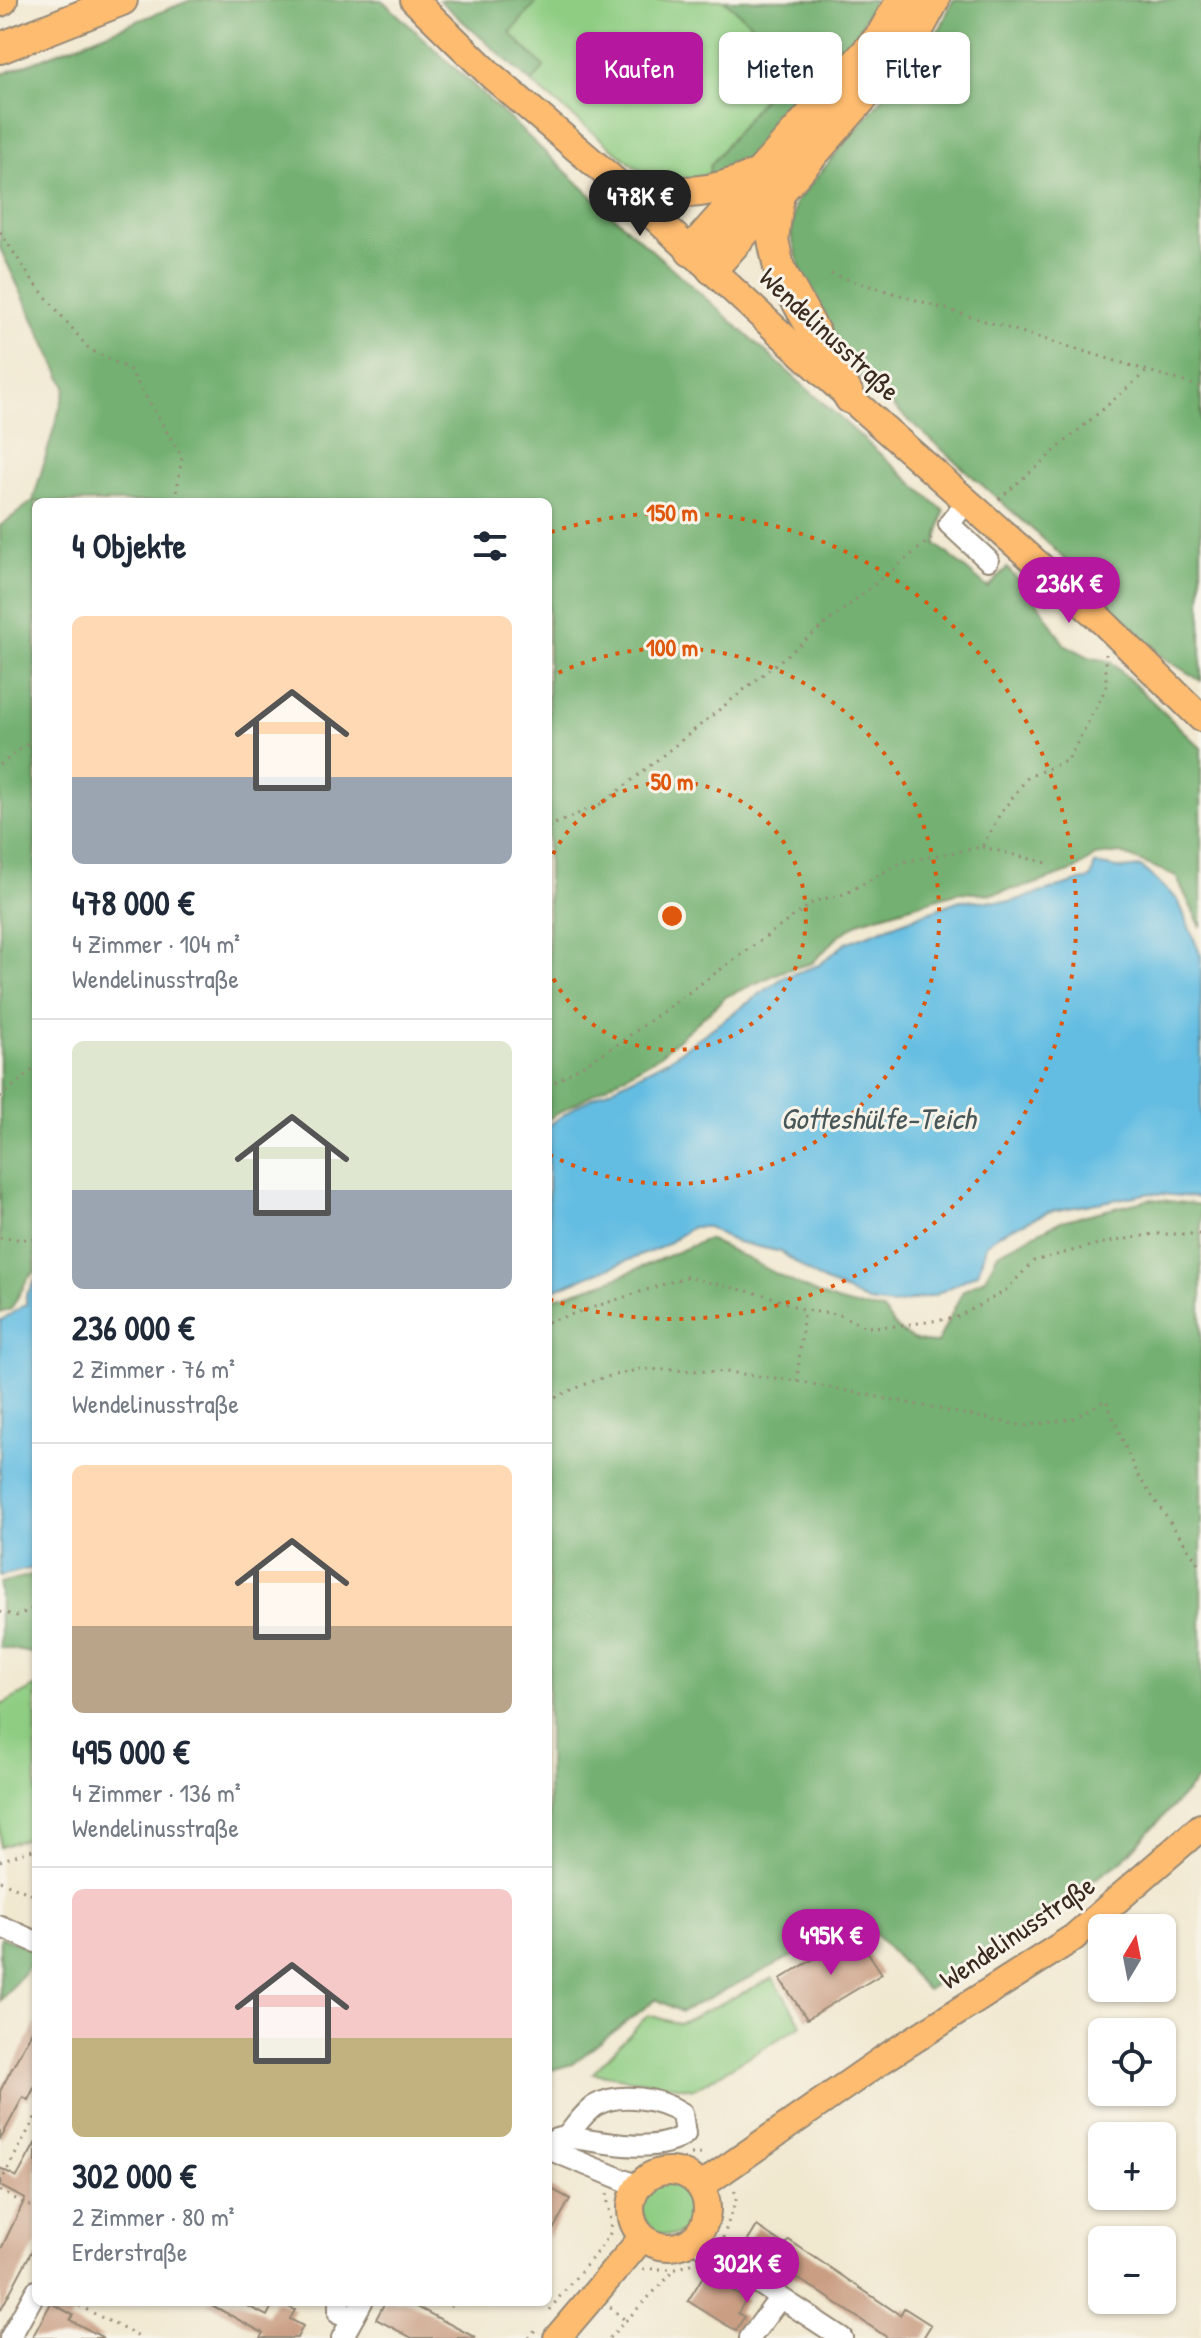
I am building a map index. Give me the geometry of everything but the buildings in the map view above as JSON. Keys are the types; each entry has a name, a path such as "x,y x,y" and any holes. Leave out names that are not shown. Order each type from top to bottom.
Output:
{"highway":[{"path":"0,48 122,0"},
{"path":"850,398 779,268 773,239 770,182 881,36 902,0"},
{"path":"701,260 770,182 912,41 934,0"},
{"path":"624,189 696,193 770,182"}],"main road":[{"name":"Wendelinusstraße","path":"414,0 492,76 624,189 850,398 1100,619 1201,718"},
{"name":"Wendelinusstraße","path":"701,2186 882,2060 1073,1938 1201,1827"},
{"path":"670,2170 688,2174 701,2186 707,2200 708,2215 703,2229 693,2240 667,2248 643,2237 631,2212 627,2182 670,2170"},
{"path":"557,2338 643,2237"}],"street":[{"path":"967,501 949,524 988,560"},
{"path":"0,1926 32,1940"},
{"path":"652,2099 682,2113 685,2134 654,2144 554,2145 596,2104 652,2099"},
{"path":"554,2145 627,2182"},
{"path":"693,2240 842,2338"},
{"path":"10,2338 32,2298"},
{"path":"750,2338 779,2299"},
{"path":"342,2338 348,2306"}],"path":[{"path":"0,232 33,281 89,349 129,369 182,457 176,498"},
{"path":"831,274 1201,387"},
{"path":"967,501 974,492 993,504 1147,371"},
{"path":"552,825 605,802 949,524"},
{"path":"982,847 1000,814 1028,777 1068,760 1106,688 1104,656 1109,652"},
{"path":"0,765 32,740"},
{"path":"552,1084 615,1046 815,901 845,894 902,862 982,847 1047,863"},
{"path":"0,1097 32,1070"},
{"path":"552,1321 686,1277 769,1296 804,1310 840,1315 866,1327 897,1326 955,1318 1004,1292 1034,1261 1154,1234 1201,1234"},
{"path":"0,1238 32,1240"},
{"path":"797,1381 804,1310"},
{"path":"552,1398 598,1379 641,1369 727,1372 797,1381 1024,1426 1072,1419 1106,1400 1136,1473 1201,1567"},
{"path":"0,1612 17,1616 32,1609"},
{"path":"0,1861 32,1850"},
{"path":"0,1881 32,1894"},
{"path":"0,2183 32,2123"},
{"path":"682,2154 707,2154"},
{"path":"552,2304 608,2240 612,2228 606,2191 627,2182"},
{"path":"0,2191 32,2207"},
{"path":"609,2338 676,2269"},
{"path":"614,2300 609,2307 625,2320"},
{"path":"80,2306 141,2338"},
{"path":"450,2306 456,2309"},
{"path":"528,2338 551,2306"}],"green space":[{"path":"191,0 382,0 609,212 944,511 936,544 988,588 1007,568 1037,602 1064,644 1089,657 1111,662 1201,748 1201,927 1176,876 1120,853 1095,856 1075,870 1029,886 990,894 959,892 861,921 839,936 812,963 783,971 727,996 659,1056 552,1117 552,498 34,498 66,387 0,248 0,75"},
{"path":"439,0 538,0 510,33 544,67 532,83"},
{"path":"538,0 724,0 761,32 719,32 719,104 759,104 710,166 709,179 669,180 639,170 532,83 544,67 509,33"},
{"path":"724,0 874,0 853,42 842,55 842,32 761,32"},
{"path":"953,0 1201,0 1201,681 1161,656 1050,545 851,369 815,309 791,235 795,203 877,104 970,104 970,32 937,32"},
{"path":"759,104 801,104 762,150 736,169 709,179 710,166"},
{"path":"32,502 32,1274 11,1309 0,1313 0,526"},
{"path":"1152,1199 1201,1205 1201,1776 1121,1862 927,1990 863,1921 681,2012 656,1999 572,2064 552,2070 552,1299 609,1281 707,1239 815,1293 860,1307 883,1310 905,1335 919,1341 937,1343 963,1291 985,1278 998,1253 1061,1221"},
{"path":"32,1575 32,1653 0,1647 0,1583"},
{"path":"32,1688 32,1836 0,1847 0,1706"},
{"path":"0,1937 32,1949 32,1963 0,2001"},
{"path":"773,1978 802,2025 694,2089 593,2073 648,2015 679,2024"},
{"path":"669,2181 688,2189 696,2208 688,2227 669,2235 650,2227 642,2208 650,2189"}],"water":[{"name":"Gotteshülfe-Teich","path":"1095,864 1123,869 1141,867 1178,900 1201,956 1201,1198 1151,1193 1048,1212 999,1234 986,1245 978,1273 935,1295 892,1305 868,1302 819,1279 781,1252 733,1241 708,1227 692,1227 662,1247 552,1290 552,1123 578,1105 668,1060 784,977 819,965 846,943 960,900 1010,902 1091,878"},
{"path":"32,1286 32,1568 0,1576 0,1321 26,1304 26,1295"}]}
